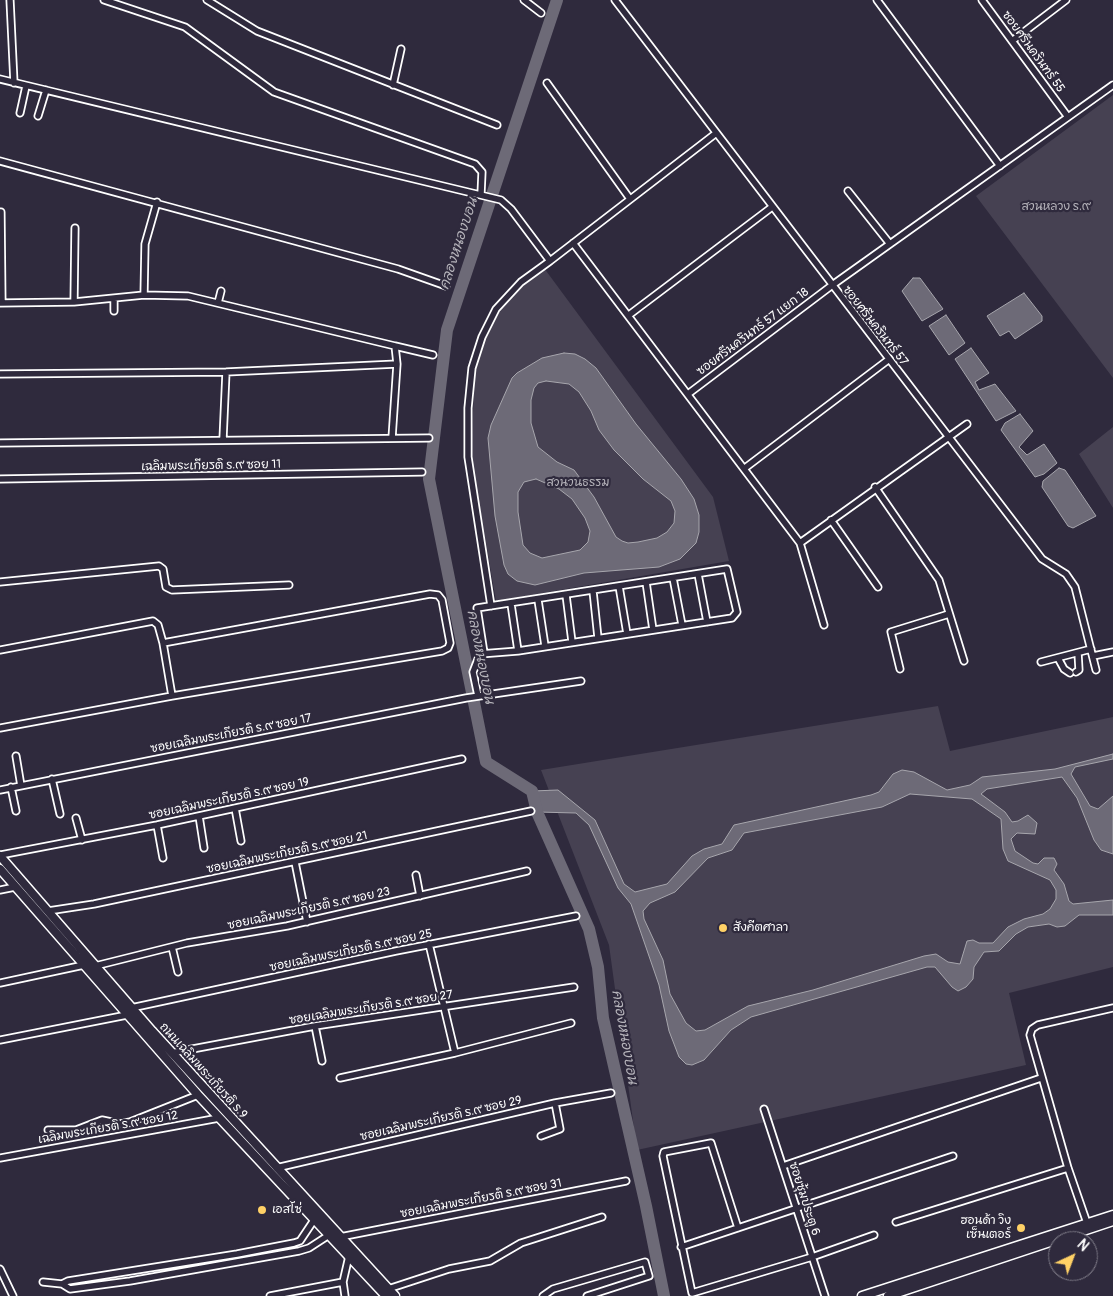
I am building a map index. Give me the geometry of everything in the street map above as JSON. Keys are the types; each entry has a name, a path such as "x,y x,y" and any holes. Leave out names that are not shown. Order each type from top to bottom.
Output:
{"main road":[{"name":"ถนนเฉลิมพระเกียรติ ร.9","path":"0,856 95,966 129,1011 198,1095 349,1256 387,1293 395,1296"},
{"name":"ถนนเฉลิมพระเกียรติ ร.9","path":"0,869 84,965 171,1053 340,1237 387,1293"},
{"path":"862,1296 1113,1214"},
{"path":"888,1296 1113,1222"}],"street":[{"path":"10,0 14,83"},
{"path":"104,0 116,2 185,27 274,92 475,164 482,172 481,194"},
{"path":"207,0 257,31 497,124"},
{"path":"524,0 541,13"},
{"name":"ซอยศรีนครินทร์ 57","path":"615,0 831,286 1042,558 1066,574 1075,587 1096,670"},
{"path":"877,0 1000,166"},
{"name":"ซอยศรีนครินทร์ 55","path":"982,0 1068,117"},
{"path":"1012,41 1066,0"},
{"path":"393,85 401,49"},
{"path":"0,80 501,200 511,209 550,261"},
{"path":"547,83 630,199"},
{"name":"ซอยศรีนครินทร์ 57 แยก 18","path":"688,394 831,286 1113,85"},
{"path":"20,113 26,86"},
{"path":"38,116 46,90"},
{"path":"491,606 468,457 468,408 472,368 482,337 496,309 521,282 715,134"},
{"path":"0,161 157,202 398,269 446,286"},
{"path":"848,191 890,244"},
{"path":"144,295 146,244 157,202"},
{"path":"629,315 772,207"},
{"path":"1,212 1,303 74,302 144,295 188,296 433,355"},
{"path":"74,302 75,228"},
{"path":"573,243 800,543 824,626"},
{"path":"218,303 221,291"},
{"path":"114,298 114,311"},
{"path":"392,438 397,364 395,346"},
{"path":"745,468 888,360"},
{"path":"0,374 226,372 397,364"},
{"path":"223,439 226,372"},
{"path":"800,543 875,487 966,424"},
{"path":"0,443 429,438"},
{"name":"เฉลิมพระเกียรติ ร.๙ ซอย 11","path":"0,479 422,472"},
{"path":"875,487 939,580 964,661"},
{"path":"831,520 878,587"},
{"path":"0,582 159,566 163,569 166,587 172,590 289,585"},
{"path":"477,696 473,672 477,658 484,653 518,651 732,618 737,612 728,569 477,608 484,653"},
{"path":"698,574 707,622"},
{"path":"673,578 682,626"},
{"path":"646,582 653,630"},
{"path":"619,586 627,634"},
{"path":"593,591 598,638"},
{"path":"0,728 172,696 446,649 450,637 445,607 440,597 430,594 163,643"},
{"path":"566,595 572,642"},
{"path":"538,600 545,646"},
{"path":"511,604 518,651"},
{"path":"900,669 891,632 949,614"},
{"path":"0,650 153,620 158,625 163,643 172,696"},
{"path":"1042,662 1091,649"},
{"path":"1058,658 1064,669 1073,672 1079,670 1078,652"},
{"path":"1093,656 1113,652"},
{"name":"ซอยเฉลิมพระเกียรติ ร.๙ ซอย 17","path":"0,790 466,698 508,694 581,681"},
{"path":"16,756 21,786"},
{"name":"ซอยเฉลิมพระเกียรติ ร.๙ ซอย 19","path":"0,856 157,825 462,759"},
{"path":"52,779 60,814"},
{"path":"11,787 16,812"},
{"path":"235,808 241,841"},
{"name":"ซอยเฉลิมพระเกียรติ ร.๙ ซอย 21","path":"48,911 94,904 531,811"},
{"path":"199,816 204,848"},
{"path":"76,818 82,840"},
{"path":"157,825 163,858"},
{"path":"294,862 307,922"},
{"name":"ซอยเฉลิมพระเกียรติ ร.๙ ซอย 23","path":"95,966 172,947 307,922 527,871"},
{"path":"416,875 420,896"},
{"path":"0,890 15,887"},
{"name":"ซอยเฉลิมพระเกียรติ ร.๙ ซอย 25","path":"0,1040 429,944 576,916"},
{"path":"429,944 455,1053"},
{"path":"172,947 178,972"},
{"path":"0,983 84,965"},
{"name":"ซอยเฉลิมพระเกียรติ ร.๙ ซอย 27","path":"171,1053 315,1026 574,987"},
{"path":"1087,1223 1068,1168 1031,1044 1030,1035 1032,1029 1038,1025 1113,1008"},
{"path":"340,1078 455,1053 571,1023"},
{"path":"315,1026 322,1061"},
{"path":"783,1166 1041,1078"},
{"name":"ซอยเฉลิมพระเกียรติ ร.๙ ซอย 29","path":"276,1168 555,1103 611,1093"},
{"path":"48,1130 76,1130 102,1120 121,1124 130,1122 198,1095"},
{"path":"541,1136 560,1129 555,1103"},
{"name":"ซอยซุ้มประตู 6","path":"764,1108 825,1296"},
{"name":"เฉลิมพระเกียรติ ร.๙ ซอย 12","path":"0,1158 219,1118"},
{"path":"738,1228 711,1143 667,1150 663,1156 690,1292 695,1294 874,1235"},
{"path":"681,1247 797,1210 953,1156"},
{"path":"896,1222 1068,1168"},
{"name":"ซอยเฉลิมพระเกียรติ ร.๙ ซอย 31","path":"340,1237 626,1181"},
{"path":"387,1293 449,1269 490,1260 521,1242 602,1217"},
{"path":"43,1282 62,1284 70,1289 118,1283 238,1258 300,1241 314,1220"},
{"path":"62,1284 68,1281 116,1274 304,1249 329,1235"},
{"path":"300,1241 304,1249"},
{"path":"345,1296 342,1282 349,1256"},
{"path":"543,1296 553,1289 645,1262 649,1276 604,1293 587,1296"},
{"path":"0,1269 2,1279 13,1296"},
{"path":"116,1274 118,1283"},
{"path":"68,1281 73,1296"},
{"path":"270,1296 342,1282"}],"green space":[{"name":"สวนหลวง ร.๙","path":"1113,95 1113,378 976,196"},
{"name":"สวนวนธรรม","path":"544,268 713,497 729,561 496,601 471,456 475,369 485,338 499,311 521,285"},
{"path":"1113,427 1113,508 1079,454"},
{"path":"938,706 950,751 1113,717 1113,967 1009,993 1026,1065 637,1150 609,945 541,770"}],"shaded area":[{"path":"913,278 920,278 943,309 922,321 902,291"},
{"path":"1024,293 1042,316 1042,321 1015,339 1009,331 1000,336 987,316"},
{"path":"946,315 965,343 949,355 929,326"},
{"path":"971,348 989,373 975,382 979,390 995,384 1016,411 996,421 955,359"},
{"path":"564,353 575,354 596,368 636,424 681,479 694,499 699,515 699,532 696,543 680,559 659,567 584,573 535,585 517,581 508,574 504,565 495,516 488,438 491,425 512,378 542,358","holes":["546,381 569,384 579,392 591,411 599,430 614,450 643,479 671,501 675,511 674,523 667,532 657,538 638,542 628,543 622,541 616,537 594,497 574,470 557,462 538,447 531,423 531,400 534,388 538,383","536,479 559,489 572,499 585,518 590,531 588,542 580,550 542,558 530,553 523,545 518,512 518,492 524,482"]},
{"path":"1020,414 1033,431 1019,447 1027,455 1044,444 1057,463 1044,474 1035,477 1001,430 1005,423"},
{"path":"1059,468 1065,470 1096,516 1073,528 1068,526 1042,487 1043,481"},
{"path":"1113,754 1113,759 1075,767 1071,774 1090,806 1098,809 1113,796 1113,854 1101,850 1094,840 1077,798 1062,777 987,789 981,794 1005,812 1012,822 1028,815 1037,823 1035,834 1017,833 1011,839 1015,851 1033,863 1038,864 1044,858 1054,858 1057,864 1054,870 1064,884 1069,901 1073,904 1113,900 1113,915 1079,915 1065,926 1057,927 1049,924 1028,927 1016,934 999,951 984,952 974,967 973,979 966,987 958,991 952,987 935,967 927,967 751,1017 731,1030 704,1060 692,1065 686,1064 679,1057 669,1031 659,985 631,904 618,888 589,825 576,813 537,812 532,791 558,790 595,820 624,884 635,892 667,884 692,856 704,849 722,844 734,825 871,795 879,792 893,774 902,770 914,772 947,790 970,785 982,777 1055,769","holes":["910,794 972,799 1001,819 1003,849 1008,861 1050,880 1056,890 1056,899 1050,909 1043,914 1024,919 1008,927 993,943 967,941 960,964 948,962 936,954 924,956 813,990 748,1006 705,1030 696,1031 686,1023 670,994 663,960 644,919 643,911 650,903 675,892 708,858 732,850 744,833 882,807"]}],"waterway":[{"name":"คลองหนองบอน","path":"557,0 447,330 429,479 486,762 532,791 537,812 589,929 598,967 603,1018 646,1206 664,1296"}],"place":[{"name":"สังคีตศาลา","path":"723,928"},
{"name":"เอสโซ่","path":"262,1210"},
{"name":"ฮอนด้า วิง เซ็นเตอร์","path":"1021,1228"}]}
